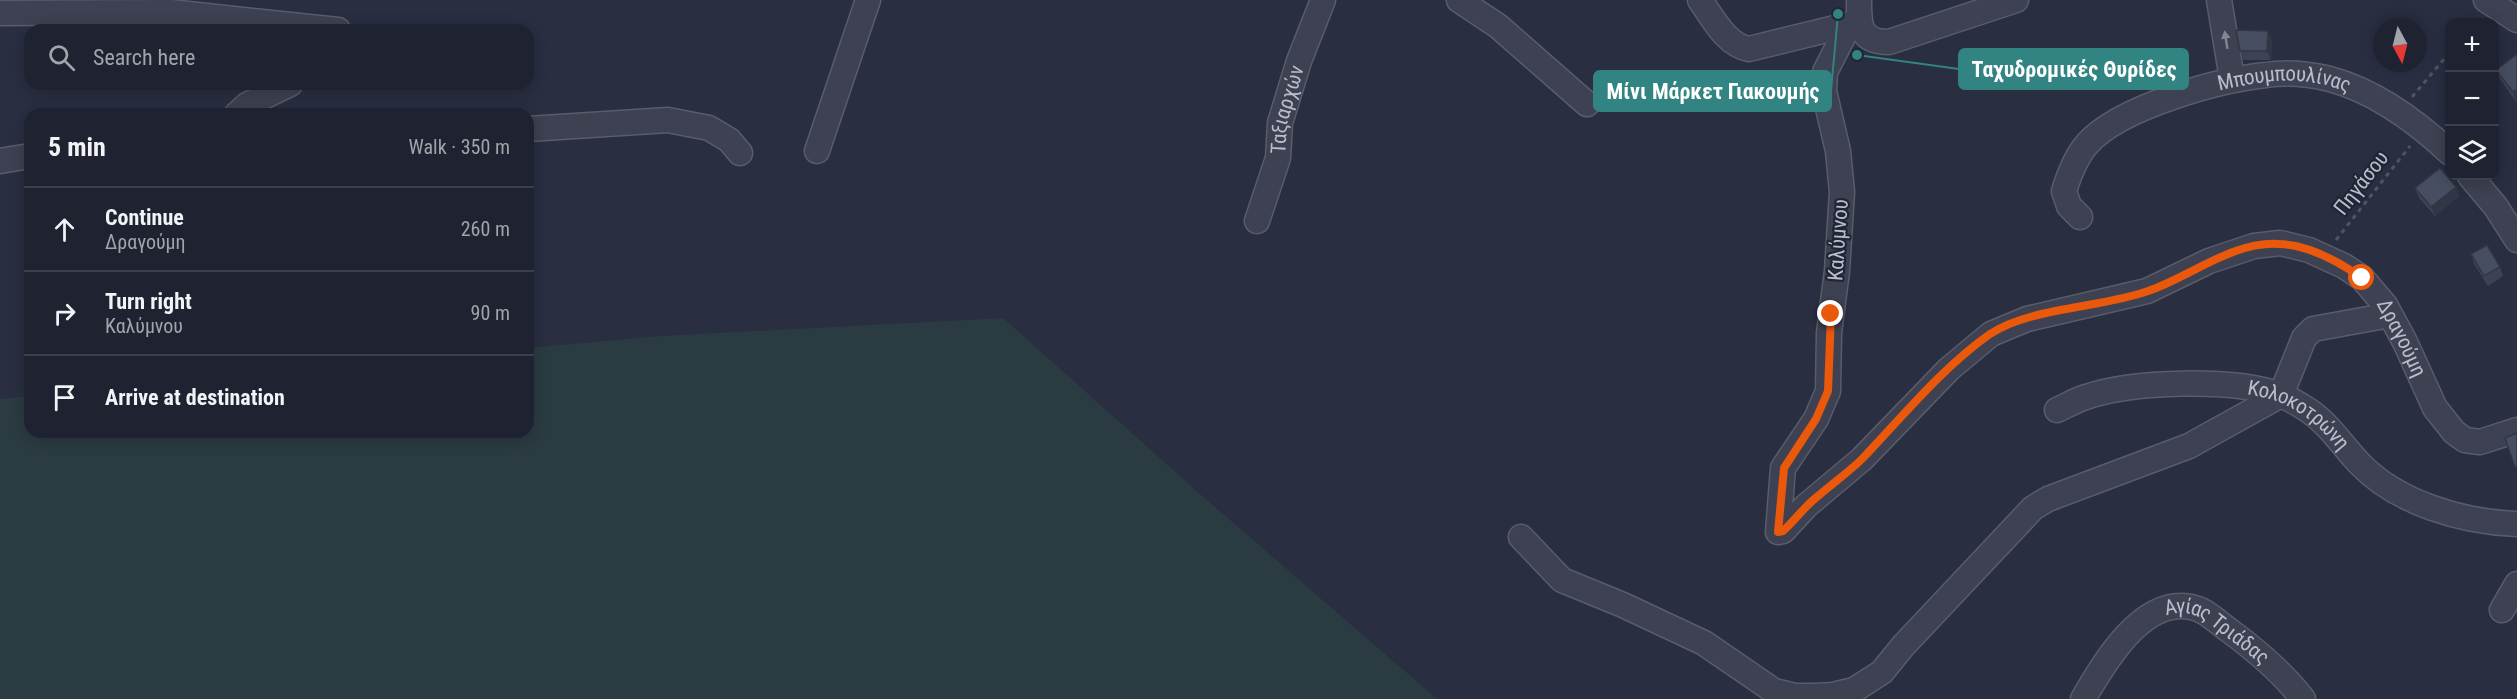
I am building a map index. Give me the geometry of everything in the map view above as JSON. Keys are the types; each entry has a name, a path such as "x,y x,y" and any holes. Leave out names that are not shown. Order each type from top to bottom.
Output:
{"street":[{"path":"818,151 868,0"},
{"name":"Ταξιαρχών","path":"1257,221 1278,159 1281,123 1299,61 1323,0"},
{"path":"1459,0 1498,26 1587,104"},
{"path":"1700,0 1730,41 1738,47 1749,49 1855,16 1867,38 1877,42 1889,42 2016,0"},
{"path":"2219,0 2232,80"},
{"path":"2486,0 2517,20"},
{"path":"0,13 169,6 296,24"},
{"name":"Καλύμνου","path":"1798,517 1783,531 1778,532 1784,468 1816,419 1828,391 1829,333 1837,271 1842,192 1838,151 1824,91 1825,72 1855,16"},
{"name":"Μπουμπουλίνας","path":"2080,217 2069,206 2064,191 2077,160 2088,143 2120,120 2140,110 2161,101 2232,80 2284,74 2330,79 2373,97 2399,112 2445,149"},
{"path":"244,108 278,90"},
{"path":"534,129 668,120 709,128 729,140 740,153"},
{"path":"0,161 24,157"},
{"path":"2473,180 2496,207 2517,240"},
{"name":"Δραγούμη","path":"1798,517 1817,496 1862,459 1956,363 1991,334 2027,319 2147,291 2209,261 2254,246 2280,243 2324,255 2362,278 2385,305 2405,342 2435,408 2454,432 2465,440 2480,442 2517,430"},
{"path":"1521,537 1562,580 1623,605 1704,643 1774,691 1795,696 1833,695 1854,690 1882,672 1903,646 2033,508 2048,499 2189,446 2281,395 2308,333 2313,329 2390,315"},
{"name":"Κολοκοτρώνη","path":"2056,410 2085,397 2112,390 2172,384 2245,386 2281,395 2309,411 2337,435 2358,462 2382,484 2415,501 2454,514 2501,524 2517,524"},
{"path":"2502,610 2517,584"},
{"name":"Αγίας Τριάδας","path":"2083,699 2116,646 2142,622 2172,606 2192,607 2211,615 2256,650 2303,699"}],"path":[{"path":"2399,112 2445,58"},
{"name":"Πηγάσου","path":"2324,255 2422,130"}],"shaded area":[{"path":"1003,318 1208,501 1437,699 0,699 0,399 24,397 24,438 534,438 534,347 661,336"}],"building":[{"path":"2236,30 2268,31 2267,51 2240,51"},
{"path":"2517,54 2517,89 2513,92 2499,74 2499,68"},
{"path":"2440,168 2445,174 2445,180 2450,180 2456,187 2431,207 2415,188"},
{"path":"2487,245 2500,267 2484,276 2471,254"},
{"path":"2517,433 2517,466 2515,467 2505,438"}],"place":[{"name":"Μίνι Μάρκετ Γιακουμής","path":"1838,14"},
{"name":"Ταχυδρομικές Θυρίδες","path":"1857,55"}],"route":[{"path":"1831,314 1828,391 1806,437 1784,468 1778,532 1783,531 1817,496 1862,459 1963,356 1991,334 2006,326 2054,312 2137,295 2166,284 2209,261 2254,246 2280,243 2309,250 2324,255 2362,278"}]}
